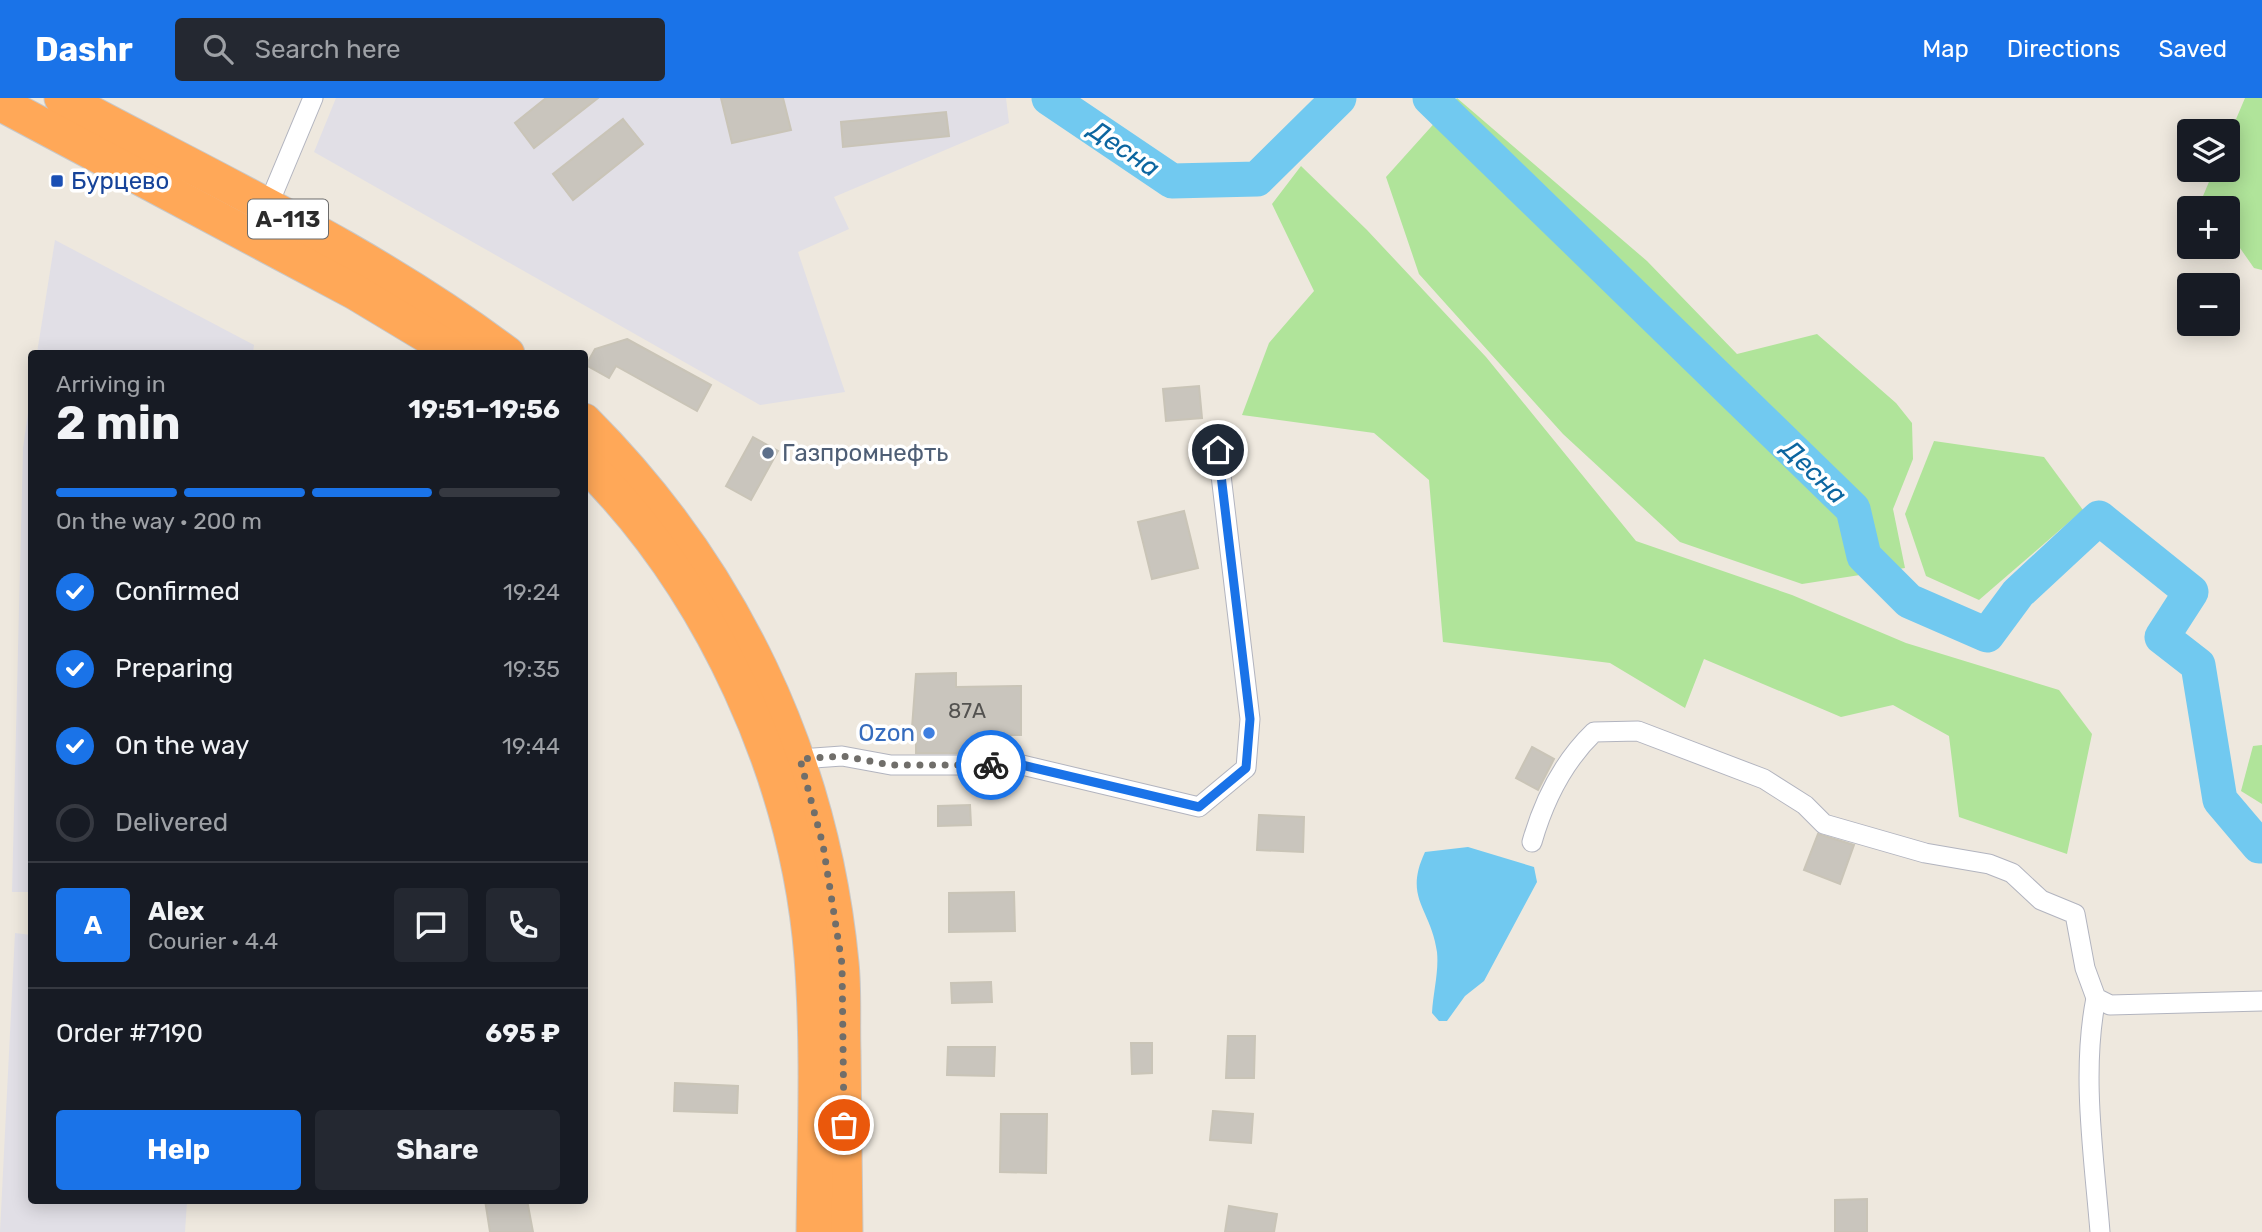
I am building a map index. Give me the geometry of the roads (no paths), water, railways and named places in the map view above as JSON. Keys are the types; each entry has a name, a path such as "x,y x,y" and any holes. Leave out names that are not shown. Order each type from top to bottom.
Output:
{"highway":[{"name":"А-113","path":"62,98 371,264 466,323 502,350"},
{"name":"А-113","path":"0,103 355,292 451,350"},
{"path":"588,425 625,461 699,557 755,655 800,759 823,845 842,964 845,1232"},
{"path":"588,466 610,487 647,534 704,617 731,669 778,789 795,851 812,955 815,1058 814,1232"}],"street":[{"path":"267,208 313,98"},
{"path":"800,759 842,756 891,765 1022,765 1199,807 1246,768 1250,719 1218,450"},
{"path":"1532,842 1542,808 1574,752 1594,732 1638,731 1764,779 1805,805 1824,824 1925,853 1989,864 2012,873 2041,900 2075,914 2085,968 2096,998 2091,1025 2092,1110 2100,1232"},
{"path":"2096,998 2110,1005 2141,1006 2262,1001"}],"water":[{"path":"1468,847 1534,867 1537,882 1484,981 1465,996 1447,1021 1439,1021 1432,1013 1437,952 1430,924 1420,903 1417,881 1419,868 1425,852"}],"waterway":[{"name":"Десна","path":"1049,98 1172,181 1257,179 1339,98"},
{"name":"Десна","path":"1430,98 1853,509 1864,556 1909,601 1987,635 2018,593 2099,518 2191,592 2162,637 2198,665 2220,800 2259,846 2262,846"}],"place":[{"name":"Бурцево","path":"57,181"},
{"name":"Газпромнефть","path":"768,453"},
{"name":"Ozon","path":"929,733"}]}
